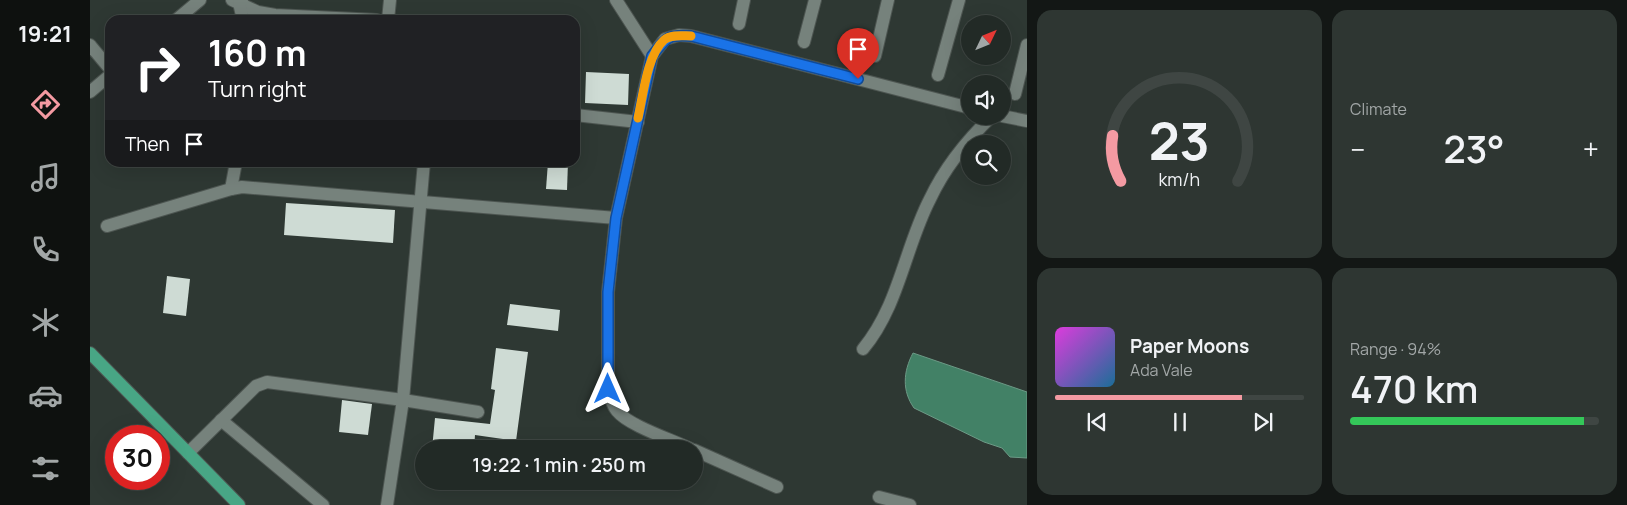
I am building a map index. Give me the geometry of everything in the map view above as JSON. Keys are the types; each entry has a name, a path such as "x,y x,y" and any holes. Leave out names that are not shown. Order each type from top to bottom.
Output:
{"main road":[{"path":"90,353 191,449 239,505"}],"street":[{"path":"182,15 200,0"},
{"path":"388,15 390,0"},
{"path":"616,0 652,56"},
{"path":"740,24 744,0"},
{"path":"804,42 815,0"},
{"path":"875,56 888,0"},
{"path":"938,75 959,0"},
{"path":"237,1 241,15"},
{"path":"237,1 258,12 275,15"},
{"path":"672,440 626,420 616,411 610,400 608,389 608,292 616,218 652,56 665,39 679,35 691,36 961,106"},
{"path":"90,45 105,63"},
{"path":"1015,94 1027,45"},
{"path":"90,92 105,79"},
{"path":"580,116 638,122"},
{"path":"1011,118 1027,121"},
{"path":"863,349 881,325 929,200 947,168 966,142 983,125"},
{"path":"231,188 235,167"},
{"path":"387,505 402,400 423,167"},
{"path":"107,226 231,188 256,188 616,218"},
{"path":"191,449 256,386 267,382 478,412"},
{"path":"221,420 323,505"},
{"path":"703,453 777,486"},
{"path":"878,497 910,505"}],"shaded area":[{"path":"913,353 1027,392 1027,458 1010,457 1002,448 984,442 914,408 907,395 905,381 907,367"}],"building":[{"path":"586,72 629,74 628,105 585,103"},
{"path":"548,167 568,167 567,190 546,189"},
{"path":"286,203 395,210 393,243 284,235"},
{"path":"167,276 190,279 186,316 163,313"},
{"path":"510,304 560,310 558,331 507,325"},
{"path":"496,348 528,352 516,440 475,435 475,440 433,440 435,418 490,424 495,390 491,389"},
{"path":"342,400 372,404 368,435 339,432"}],"slow traffic":[{"path":"638,118 652,56 665,39 679,35 691,36"}],"route":[{"path":"608,389 608,292 616,218 652,56 665,39 679,35 691,36 858,79"}]}
